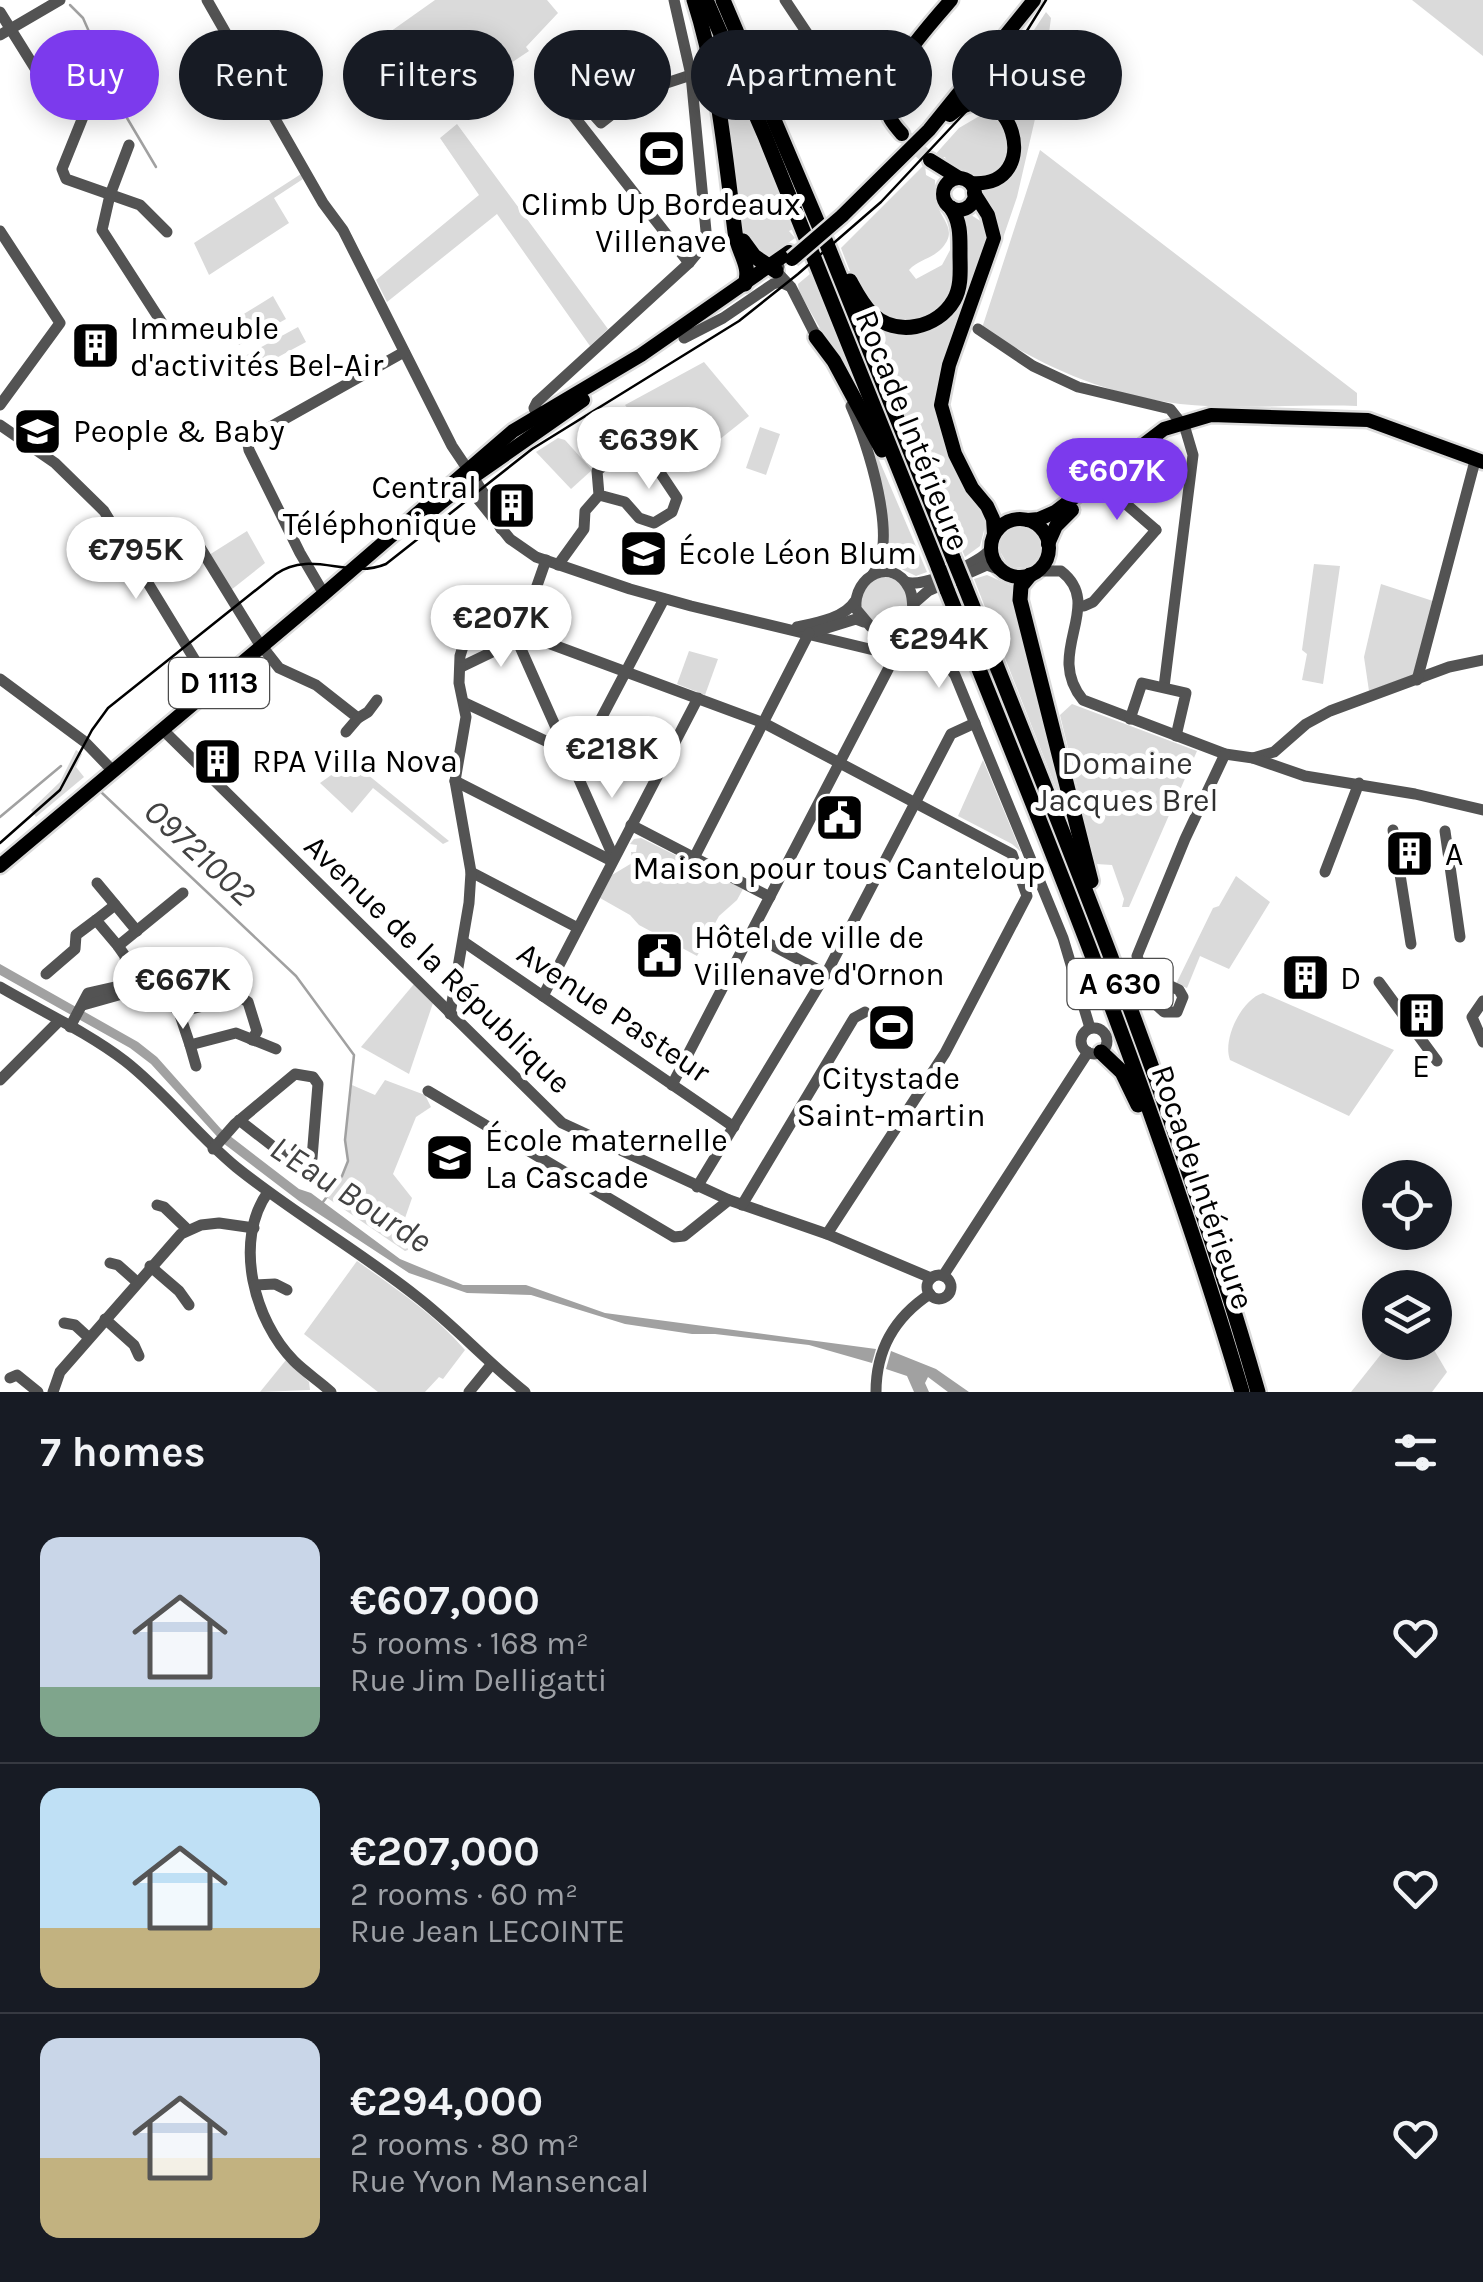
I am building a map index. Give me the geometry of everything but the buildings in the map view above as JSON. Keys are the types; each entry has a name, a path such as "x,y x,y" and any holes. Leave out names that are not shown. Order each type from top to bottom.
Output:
{"highway":[{"path":"694,0 708,55 735,237 748,270 745,284"},
{"name":"Rocade Intérieure","path":"706,0 765,136 1070,896 1169,1166 1242,1392"},
{"name":"A 630","path":"723,0 828,246 1078,871 1185,1163 1258,1392"},
{"path":"828,246 872,314 891,326 925,324 945,312 957,292 957,208"},
{"path":"733,216 747,249 772,269"},
{"path":"816,337 876,436 938,569"},
{"path":"1034,573 1021,586 1020,600 1092,884 1129,1010"},
{"path":"1094,1052 1122,1072 1169,1166"}],"main road":[{"path":"928,30 950,0"},
{"name":"D 1113","path":"840,213 942,104 1025,0"},
{"name":"D 1113","path":"468,476 497,460 544,418 684,338 840,213 929,130 1034,0"},
{"path":"929,130 972,103 993,107 1007,119 1015,136 1010,163 992,181 968,185 951,180 943,191"},
{"path":"892,120 902,134"},
{"path":"987,506 1001,570 1015,576 1034,573 1048,555 1042,529 987,506 972,488 955,454 941,405 949,365 992,244 992,224 968,185 930,160 944,201 977,212 992,224"},
{"path":"957,208 971,203 968,185"},
{"name":"D 1113","path":"0,866 468,476 544,418 772,269"},
{"path":"992,541 1000,526 1023,519 1039,520 1056,512 1141,444 1182,425 1224,417 1368,420 1479,462"},
{"path":"1048,544 1060,520 1182,425"}],"street":[{"path":"5,32 60,0"},
{"path":"206,0 323,203 343,230 468,476 501,529 517,545 552,563 664,599 936,664"},
{"path":"544,418 534,406 689,264 703,246 706,231 690,75 674,0"},
{"path":"785,0 805,30"},
{"path":"0,12 5,32 38,73 79,108 83,116 62,168 66,179 140,206 167,232"},
{"path":"671,81 690,75"},
{"path":"577,120 689,264"},
{"path":"129,145 102,223 105,238 162,323"},
{"path":"0,232 60,323 0,405"},
{"path":"772,269 791,287 855,415 874,474 884,548 881,564 858,588 851,608 791,628"},
{"path":"684,338 723,318 773,284 780,282 791,287"},
{"path":"978,329 1033,366 1094,392 1170,409 1182,425 1193,455 1164,687"},
{"path":"324,594 248,450 247,440 404,352"},
{"path":"0,425 32,445 83,488 112,521 212,688"},
{"path":"599,495 625,502 640,518 654,523 672,512 677,498 660,471 633,444 620,449 597,471 599,495 585,511 584,530 552,563 523,639 614,859"},
{"path":"1416,680 1479,462"},
{"path":"1104,485 1156,530 1182,534"},
{"path":"1084,606 1093,602 1156,530"},
{"path":"138,564 186,534 193,536 279,668 316,685 358,718"},
{"path":"873,574 887,572 905,582 921,584 980,560 992,541"},
{"path":"1048,544 1055,558 1078,582 1084,606 1074,648 1074,671 1082,690 1100,708"},
{"path":"896,628 928,591 988,565 1001,570"},
{"path":"1034,573 1061,570 1074,585 1079,606 1068,673 1083,700 1225,754 1252,758 1293,774 1359,783 1483,810"},
{"path":"905,582 912,596 917,642"},
{"path":"465,703 569,756 584,752 664,599"},
{"path":"856,601 864,622"},
{"path":"450,1014 464,942 471,872 455,781 466,717 459,683 460,656 472,615"},
{"path":"810,633 856,619 879,629 896,628 947,664 955,675 1063,938 1090,1028"},
{"path":"694,858 810,633"},
{"path":"461,667 523,639 626,670 764,723 1012,854 1028,896 956,1036 827,1234"},
{"path":"672,1085 840,762 901,656 917,642"},
{"path":"1252,758 1274,752 1316,718 1449,667 1483,660"},
{"path":"0,679 75,734 112,770"},
{"path":"1130,719 1142,683 1186,693 1176,736"},
{"path":"543,996 698,698"},
{"path":"346,732 378,700"},
{"path":"697,1187 826,974 951,734 975,723"},
{"name":"Avenue de la République","path":"163,730 562,1122 697,1187 937,1277"},
{"path":"1143,972 1137,956 1143,936 1225,754"},
{"path":"455,781 614,859"},
{"path":"1325,872 1359,783"},
{"path":"631,824 770,897"},
{"path":"1393,830 1411,944"},
{"path":"1445,831 1460,937"},
{"path":"471,872 578,928"},
{"path":"97,883 137,931"},
{"path":"118,946 182,893"},
{"path":"46,974 75,950 76,935 115,905"},
{"path":"96,920 124,956 128,991"},
{"path":"751,934 826,974"},
{"name":"Avenue Pasteur","path":"464,942 734,1127"},
{"path":"199,954 208,986 218,994 219,1002"},
{"path":"1379,982 1437,1061"},
{"path":"0,987 73,1016 220,1140 268,1192 412,1292 525,1392"},
{"path":"0,1080 73,1016 128,991 152,988 179,1012 196,1066"},
{"path":"179,1012 240,997 248,1002 256,1030 252,1040"},
{"path":"1483,1000 1472,1018 1483,1042"},
{"path":"428,1091 674,1237 684,1236 736,1203 854,1018 865,1012"},
{"path":"930,1294 928,1284 937,1277 1094,1052 1106,1046 1106,1034 1099,1028 1090,1028 1081,1041 1094,1052"},
{"path":"190,1045 236,1034 276,1049"},
{"path":"220,1140 239,1120 295,1074 313,1077 318,1084 312,1158 306,1165 298,1165 239,1120"},
{"path":"268,1192 254,1228 251,1258 255,1285 276,1338 323,1390"},
{"path":"156,1205 164,1207 188,1230"},
{"path":"53,1392 60,1372 173,1240 188,1230 219,1223 254,1228"},
{"path":"110,1263 137,1282"},
{"path":"150,1266 179,1291 188,1305"},
{"path":"930,1294 941,1298 950,1292 949,1280 937,1277"},
{"path":"255,1285 275,1284 288,1290"},
{"path":"876,1392 885,1345 906,1312 930,1294"},
{"path":"105,1319 140,1356"},
{"path":"64,1323 75,1325 88,1337"},
{"path":"469,1392 491,1365"},
{"path":"10,1378 18,1375 38,1392"}],"green space":[{"path":"435,0 547,0 558,13 542,30 534,30 534,38 526,47 529,51 514,61 514,30 393,30"},
{"path":"1412,0 1483,0 1483,56"},
{"path":"1046,12 1051,18 1049,30 1034,30"},
{"path":"723,120 748,120 795,238 766,259 741,230"},
{"path":"973,120 1000,120 1011,147 1001,170 974,180 948,164 945,157 933,157 959,128"},
{"path":"1001,120 1035,120 1017,197 955,361 999,237 978,186 1018,155"},
{"path":"457,124 608,329 590,346 497,214 387,302 376,280 479,195 440,138"},
{"path":"1040,150 1357,393 1357,406 1223,407 1152,400 1076,377 982,328"},
{"path":"925,164 926,175 935,180 936,201 949,236 938,252 909,270 916,279 942,265 956,239 954,285 941,309 911,323 883,312 865,297 841,248"},
{"path":"301,174 303,179 274,198 289,223 209,275 194,243"},
{"path":"968,213 985,224 989,238 937,401 988,515 980,546 965,557 868,322 885,337 871,318 886,328 952,309 959,214"},
{"path":"810,274 865,406 799,292 798,284"},
{"path":"273,296 286,319 239,345 229,323"},
{"path":"298,327 306,342 252,371 245,356"},
{"path":"704,362 749,416 700,455 691,452 686,456 681,450 660,468 632,435 641,425 625,405"},
{"path":"859,413 927,572 916,576 887,562 884,510"},
{"path":"760,427 780,434 766,475 746,468"},
{"path":"558,438 565,440 592,470 571,489 536,452"},
{"path":"1014,526 1030,529 1040,540 1042,551 1030,568 1009,567 998,548 1002,534"},
{"path":"247,531 265,563 231,590 209,555"},
{"path":"1314,564 1340,566 1323,684 1302,680 1307,654 1302,650"},
{"path":"987,575 1014,587 1076,839 974,579"},
{"path":"884,577 901,584 908,601 901,618 884,625 867,618 860,601 867,584"},
{"path":"1381,584 1433,601 1413,675 1369,691 1364,657"},
{"path":"689,651 718,659 705,695 677,684"},
{"name":"Domaine Jacques Brel","path":"1072,704 1197,751 1129,907 1122,907 1124,899 1112,865 1096,864 1060,715"},
{"path":"76,750 82,754 76,767 84,777 36,817 31,810 60,782"},
{"path":"983,760 1021,852 958,816"},
{"path":"351,761 449,841 443,844 373,788 352,813 320,783"},
{"path":"641,838 683,859 690,870 700,867 743,889 719,916 697,956 639,925 630,915 600,898 612,875 632,863 631,852 636,852 637,845 630,844"},
{"path":"1236,876 1270,902 1229,969 1200,956 1187,988 1176,984 1213,908 1219,906"},
{"path":"414,984 433,1003 409,1074 361,1047"},
{"path":"1263,993 1394,1050 1349,1116 1230,1060 1231,1031 1241,1011"},
{"path":"385,1080 425,1095 431,1107 416,1117 393,1174 412,1198 404,1221 422,1245 405,1251 326,1197 348,1161 345,1140 352,1085 375,1095"},
{"path":"357,1261 427,1313 465,1350 443,1379 439,1377 425,1392 378,1392 304,1334"},
{"path":"286,1360 309,1382 310,1390 260,1392"},
{"path":"1376,1360 1440,1360 1447,1372 1432,1392 1351,1392"}],"shaded area":[{"path":"0,964 138,1042 157,1057 221,1129 400,1259 463,1285 526,1285 605,1313 876,1349 872,1363 809,1345 625,1324 531,1295 467,1293 409,1273 299,1201 223,1143 151,1064 130,1048 0,975"},
{"path":"891,1351 936,1369 969,1392 948,1392 928,1377 925,1383 929,1392 914,1392 907,1376 886,1369"}],"waterway":[{"path":"70,5 83,18 127,118 156,167"},
{"name":"O9721002","path":"0,817 61,766"},
{"name":"O9721002","path":"101,792 296,976 354,1055 345,1140 348,1161 323,1202"}],"tunnel":[{"path":"902,134 930,160"}],"tram line":[{"path":"0,843 60,790 108,708 276,574 303,564 358,569 386,564 532,449 739,321 798,274 881,202 974,103 1010,58 1046,0"}],"place":[{"name":"Climb Up Bordeaux Villenave","path":"661,154"},
{"name":"Immeuble d'activités Bel-Air","path":"95,346"},
{"name":"People & Baby","path":"38,431"},
{"name":"Central Téléphonique","path":"512,505"},
{"name":"École Léon Blum","path":"643,553"},
{"name":"RPA Villa Nova","path":"217,761"},
{"name":"Maison pour tous Canteloup","path":"839,818"},
{"name":"A","path":"1410,854"},
{"name":"Hôtel de ville de Villenave d'Ornon","path":"659,955"},
{"name":"D","path":"1305,978"},
{"name":"E","path":"1421,1016"},
{"name":"Citystade Saint-martin","path":"891,1028"},
{"name":"École maternelle La Cascade","path":"450,1158"}],"water label":[{"name":"L'Eau Bourde","path":"351,1194"}]}
